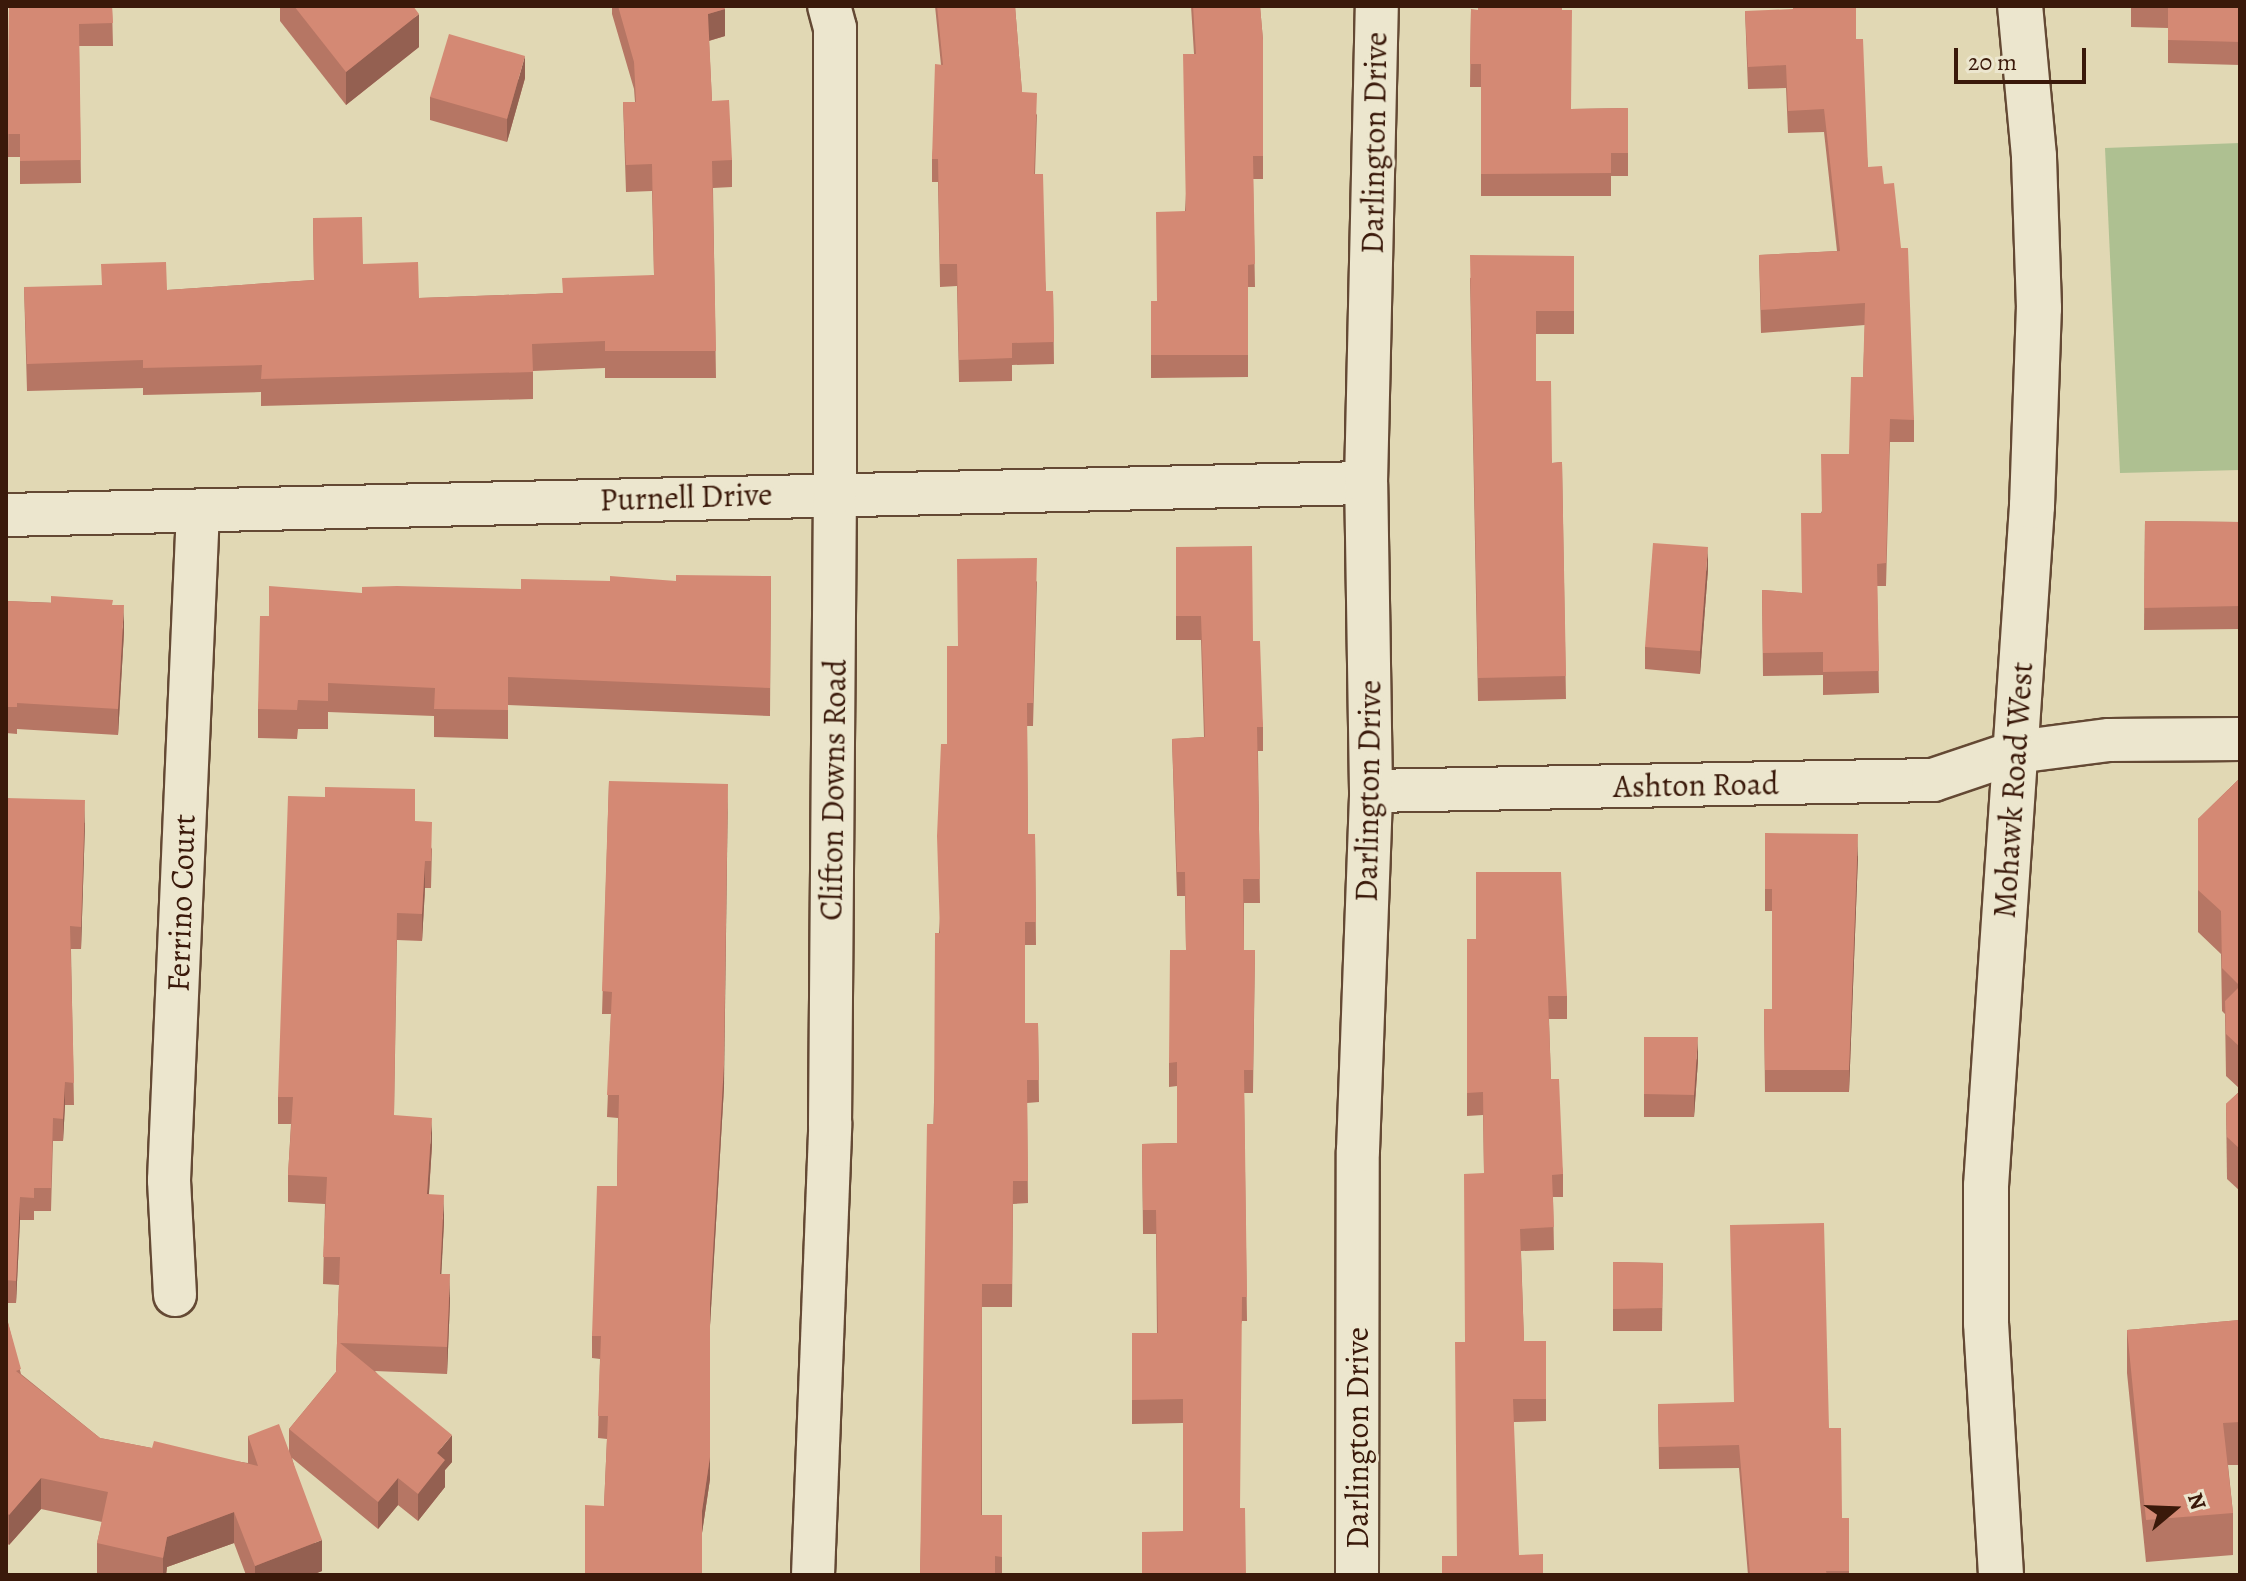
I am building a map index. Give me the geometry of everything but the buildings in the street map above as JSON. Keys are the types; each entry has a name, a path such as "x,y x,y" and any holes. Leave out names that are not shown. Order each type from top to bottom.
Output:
{"main road":[{"name":"Mohawk Road West","path":"2001,1575 1986,1323 1986,1186 2016,752 2039,308 2034,156 2020,6"}],"street":[{"name":"Clifton Downs Road","path":"813,1575 830,1125 835,28 829,6"},
{"name":"Darlington Drive","path":"1357,1575 1358,1151 1371,791 1366,483 1377,6"},
{"name":"Purnell Drive","path":"6,515 835,493 1366,483"},
{"name":"Ferrino Court","path":"175,1295 169,1180 198,511"},
{"name":"Ashton Road","path":"1371,791 1933,780 2016,752 2109,740 2240,739"}],"green space":[{"path":"2240,143 2240,470 2120,473 2105,148"}]}
